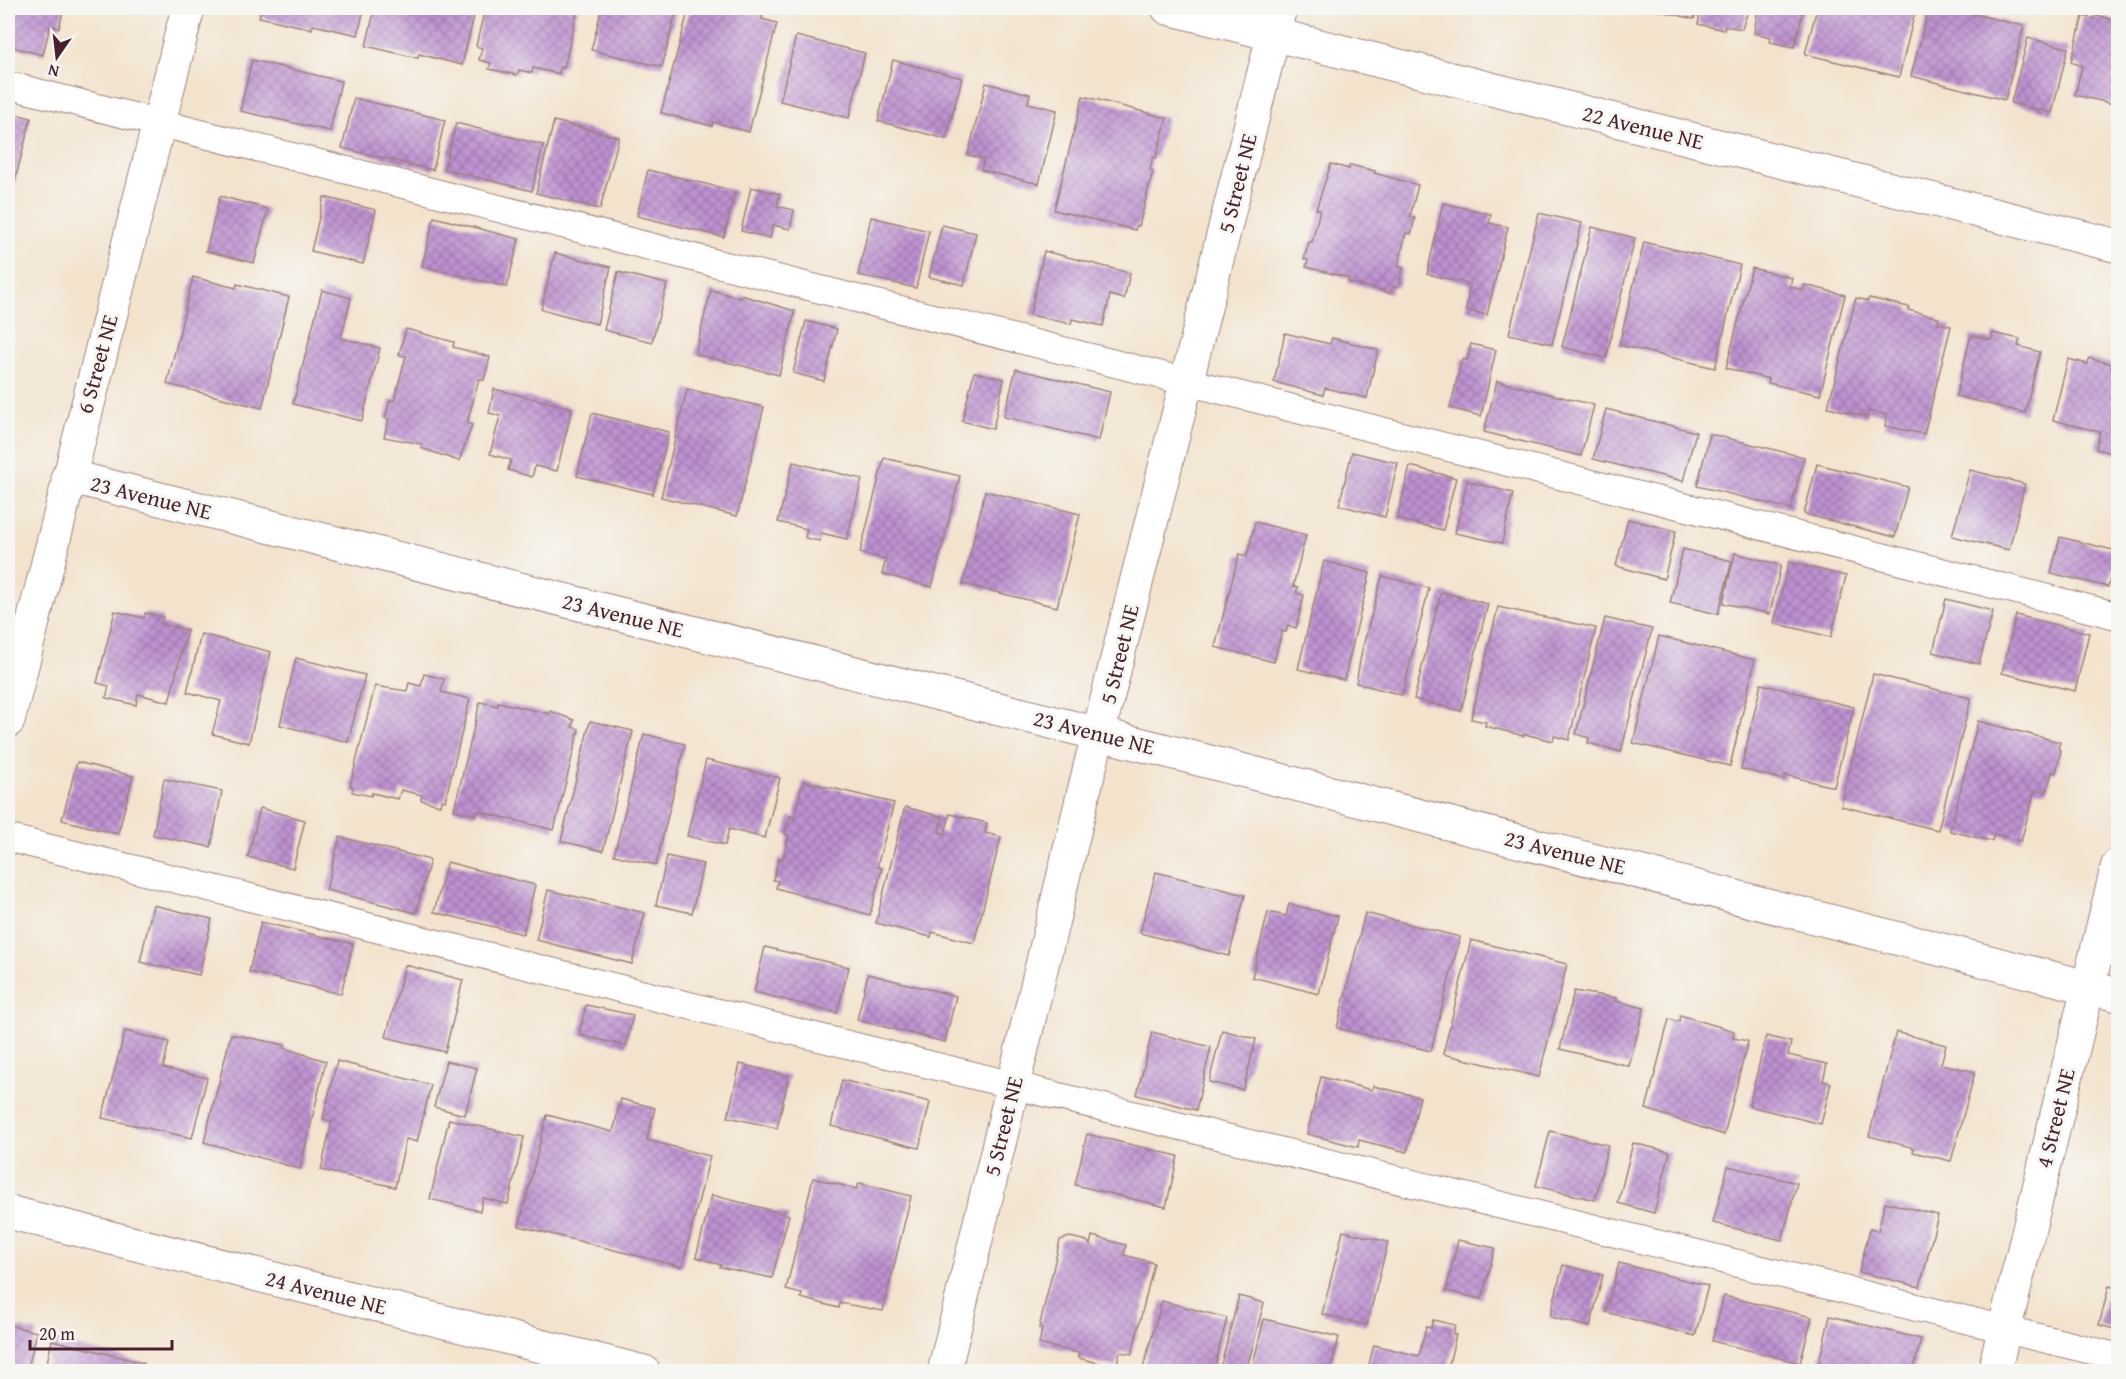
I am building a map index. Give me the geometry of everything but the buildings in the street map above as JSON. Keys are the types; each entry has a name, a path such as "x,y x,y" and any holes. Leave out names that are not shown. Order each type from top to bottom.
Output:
{"street":[{"name":"6 Street NE","path":"8,721 188,8"},
{"name":"22 Avenue NE","path":"1168,8 1277,21 2118,246"},
{"name":"5 Street NE","path":"944,1371 1099,734 1277,21"},
{"name":"23 Avenue NE","path":"68,476 1099,734 2103,991"},
{"name":"4 Street NE","path":"1994,1371 2103,991 2118,865"},
{"name":"24 Avenue NE","path":"8,1212 644,1371"}],"lane":[{"path":"8,85 2118,616"},
{"path":"8,838 2118,1357"}]}
